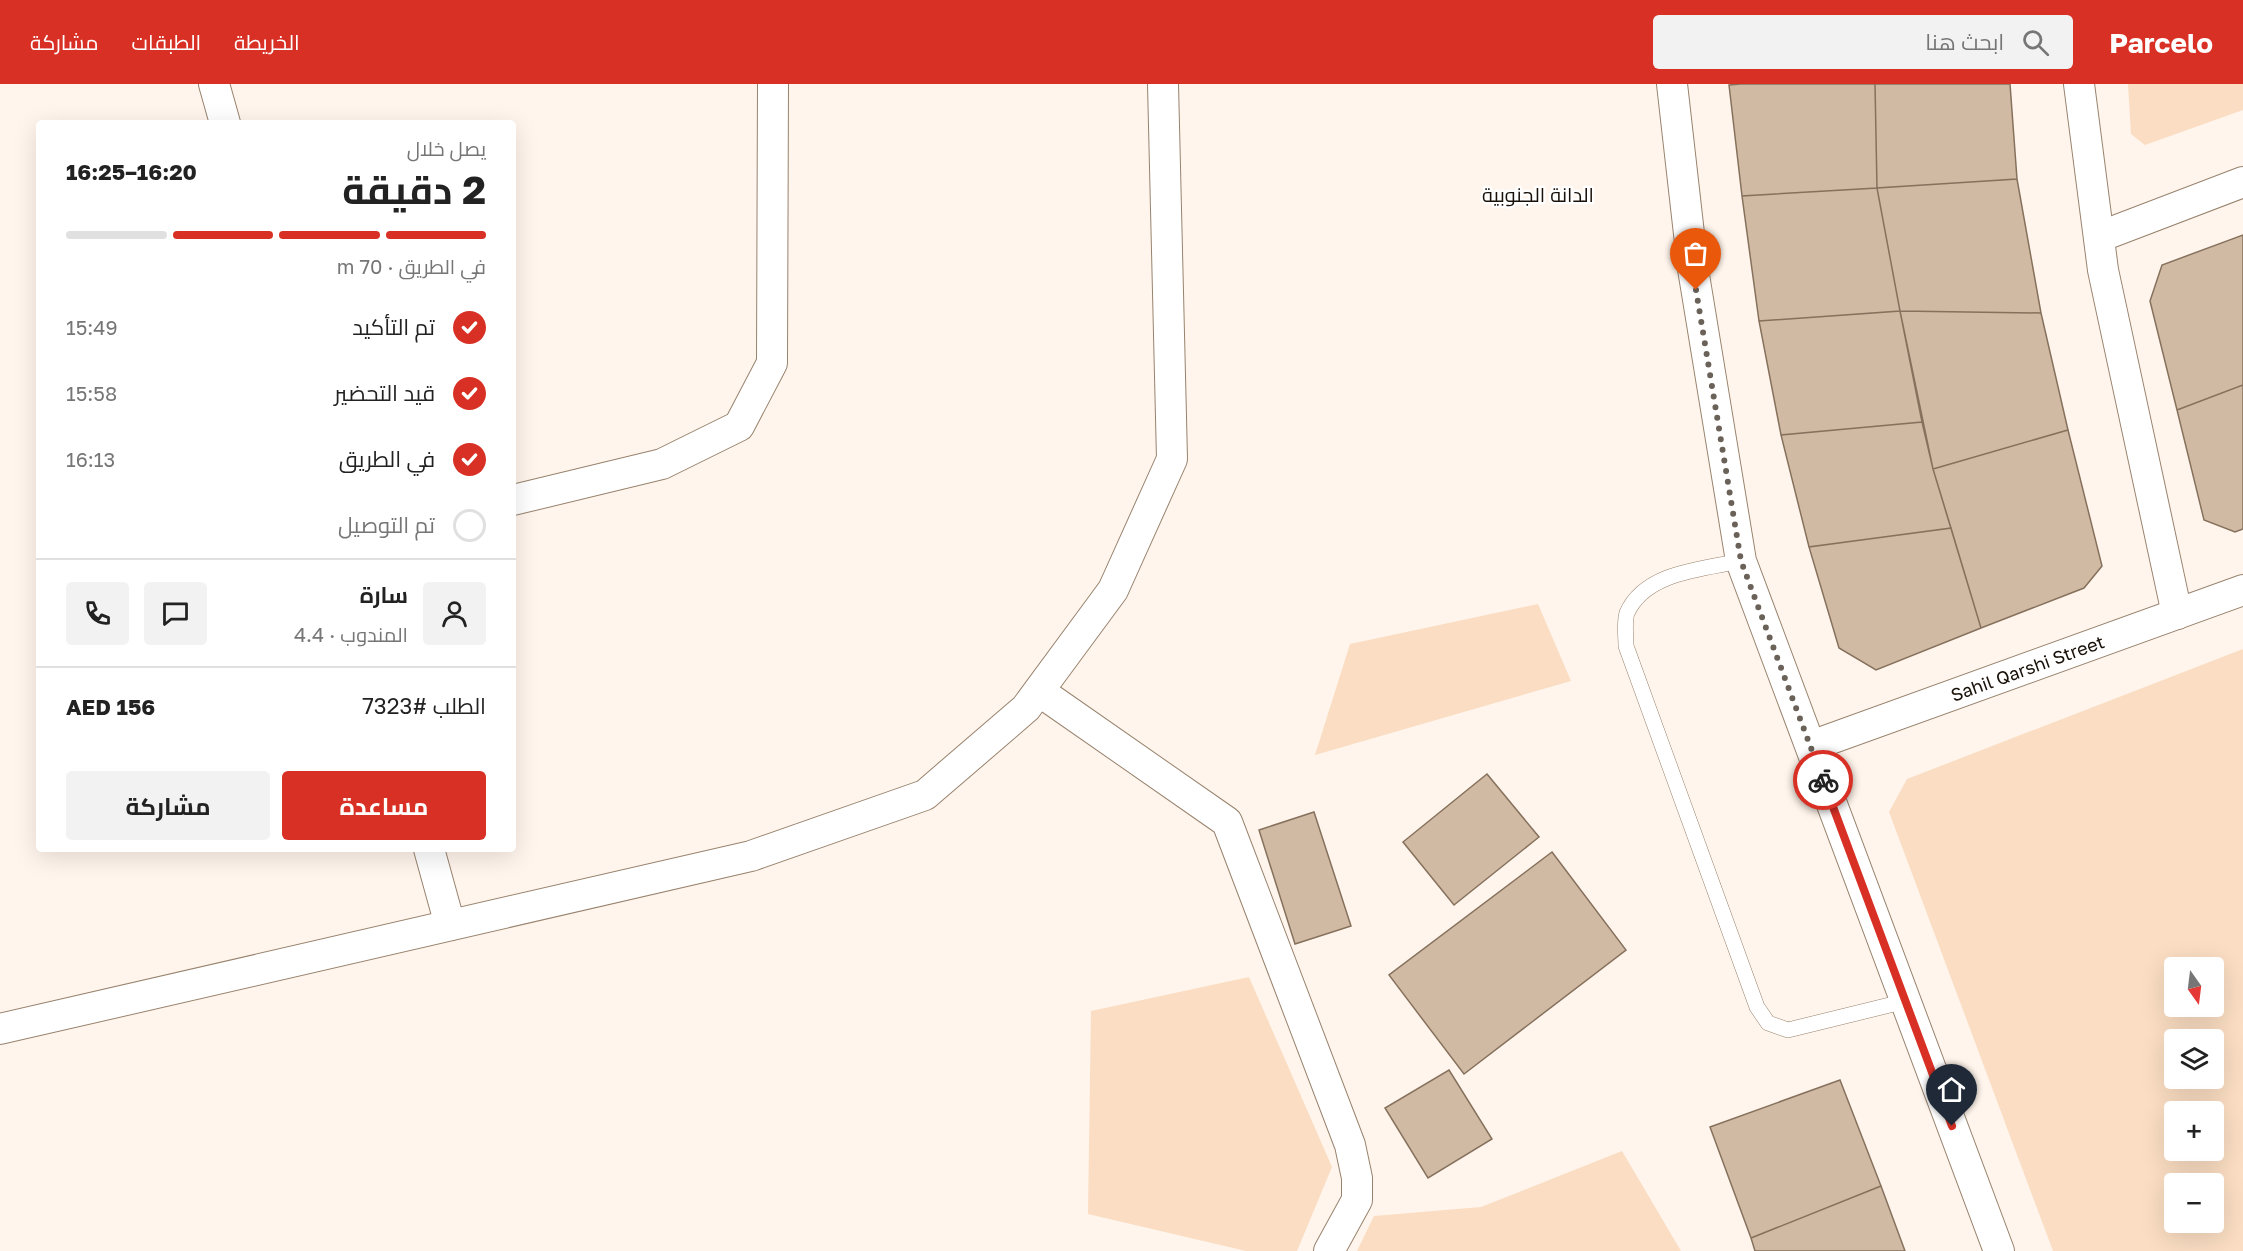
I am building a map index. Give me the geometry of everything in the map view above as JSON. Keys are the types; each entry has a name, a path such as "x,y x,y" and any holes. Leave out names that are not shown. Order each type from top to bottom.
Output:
{"street":[{"path":"214,84 224,120"},
{"path":"516,499 662,464 739,426 772,363 773,84"},
{"path":"0,1029 751,856 925,795 1026,708 1039,691 1113,590 1172,459 1163,84"},
{"path":"1672,84 1693,269 1741,561 1999,1251"},
{"path":"2079,84 2103,270 2177,614"},
{"path":"2099,237 2243,182"},
{"name":"Sahil Qarshi Street","path":"1811,746 2243,590"},
{"path":"1039,691 1227,822 1350,1145 1357,1178 1357,1200 1329,1251"},
{"path":"430,852 450,925"}],"lane":[{"path":"1741,561 1670,576 1641,592 1626,614 1626,646 1757,1007 1767,1023 1788,1030 1906,1001"}],"shaded area":[{"path":"2128,84 2243,84 2243,110 2145,145 2131,134"},
{"path":"1538,604 1571,681 1315,755 1350,644"},
{"path":"2243,649 2243,1251 2053,1251 1889,812 1907,779"},
{"path":"1249,977 1332,1167 1297,1251 1246,1251 1088,1214 1091,1011"},
{"path":"1622,1151 1681,1251 1357,1251 1374,1216 1481,1207"}],"building":[{"path":"1875,84 1877,188 1742,196 1729,85"},
{"path":"1875,84 2010,84 2017,179 1877,188"},
{"path":"2017,179 2041,313 1900,311 1877,188"},
{"path":"1877,188 1900,311 1759,321 1742,196"},
{"path":"2243,235 2243,385 2177,410 2150,301 2162,265"},
{"path":"1900,311 2041,313 2068,430 1933,469"},
{"path":"1900,311 1922,422 1781,435 1759,321"},
{"path":"2243,385 2243,529 2235,532 2204,520 2177,410"},
{"path":"1922,422 1951,528 1809,547 1781,435"},
{"path":"2068,430 2102,566 2084,588 1981,628 1933,469"},
{"path":"1951,528 1981,628 1876,670 1839,648 1809,547"},
{"path":"1487,774 1539,837 1454,905 1403,842"},
{"path":"1314,812 1351,926 1295,944 1259,830"},
{"path":"1552,852 1626,950 1464,1074 1389,975"},
{"path":"1449,1070 1492,1139 1428,1178 1385,1108"},
{"path":"1840,1080 1881,1186 1751,1238 1710,1127"},
{"path":"1881,1186 1905,1251 1755,1251 1751,1238"}],"way so far":[{"path":"1696,290 1741,561 1823,780"}],"district":[{"name":"الدانة الجنوبية","path":"1538,194"}],"route":[{"path":"1823,780 1952,1126"}]}
